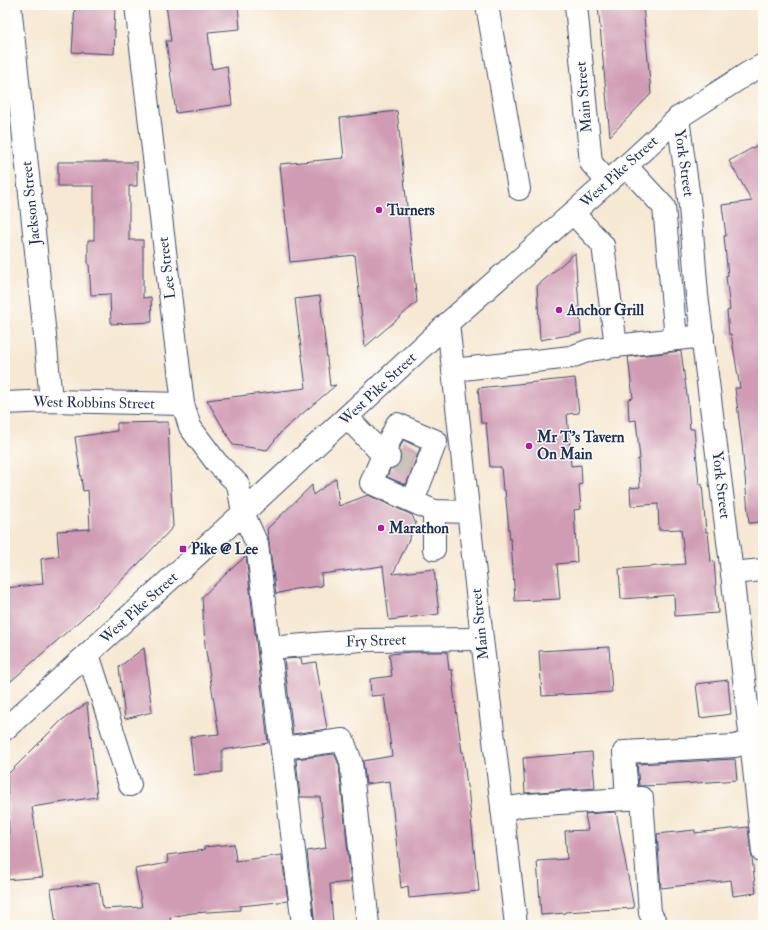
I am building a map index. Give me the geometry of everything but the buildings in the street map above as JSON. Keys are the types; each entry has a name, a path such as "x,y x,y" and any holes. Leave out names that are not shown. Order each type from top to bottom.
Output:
{"street":[{"name":"Jackson Street","path":"10,5 11,71 45,336 51,401"},
{"name":"Lee Street","path":"136,5 183,404 190,427 216,462 238,484 243,513 257,544 303,925"},
{"path":"487,5 519,189"},
{"name":"Main Street","path":"576,5 591,163 608,182"},
{"name":"West Pike Street","path":"5,729 243,513 448,323 626,166 678,118 763,65"},
{"name":"York Street","path":"678,118 690,206 697,294 732,573 763,852"},
{"path":"626,166 664,207 676,339"},
{"path":"573,213 603,245 616,346"},
{"name":"Main Street","path":"448,323 482,639 516,925"},
{"path":"453,370 571,357 590,350 703,336"},
{"name":"West Robbins Street","path":"5,403 51,401 183,404"},
{"path":"347,417 386,456"},
{"path":"413,501 421,471 436,441 397,424 386,456 371,483 434,511 468,512"},
{"path":"434,511 434,549"},
{"path":"732,573 763,570"},
{"name":"Fry Street","path":"270,648 361,640 482,639"},
{"path":"88,654 130,785"},
{"path":"282,748 343,740 352,762 368,925"},
{"path":"627,799 624,752 735,746 751,741"},
{"path":"502,809 642,798 650,913 657,925"}],"tunnel":[{"path":"389,457 419,469"}],"place":[{"name":"Turners","path":"379,210"},
{"name":"Anchor Grill","path":"559,310"},
{"name":"Mr T's Tavern On Main","path":"529,446"},
{"name":"Marathon","path":"381,528"},
{"name":"Pike @ Lee","path":"183,549"}]}
